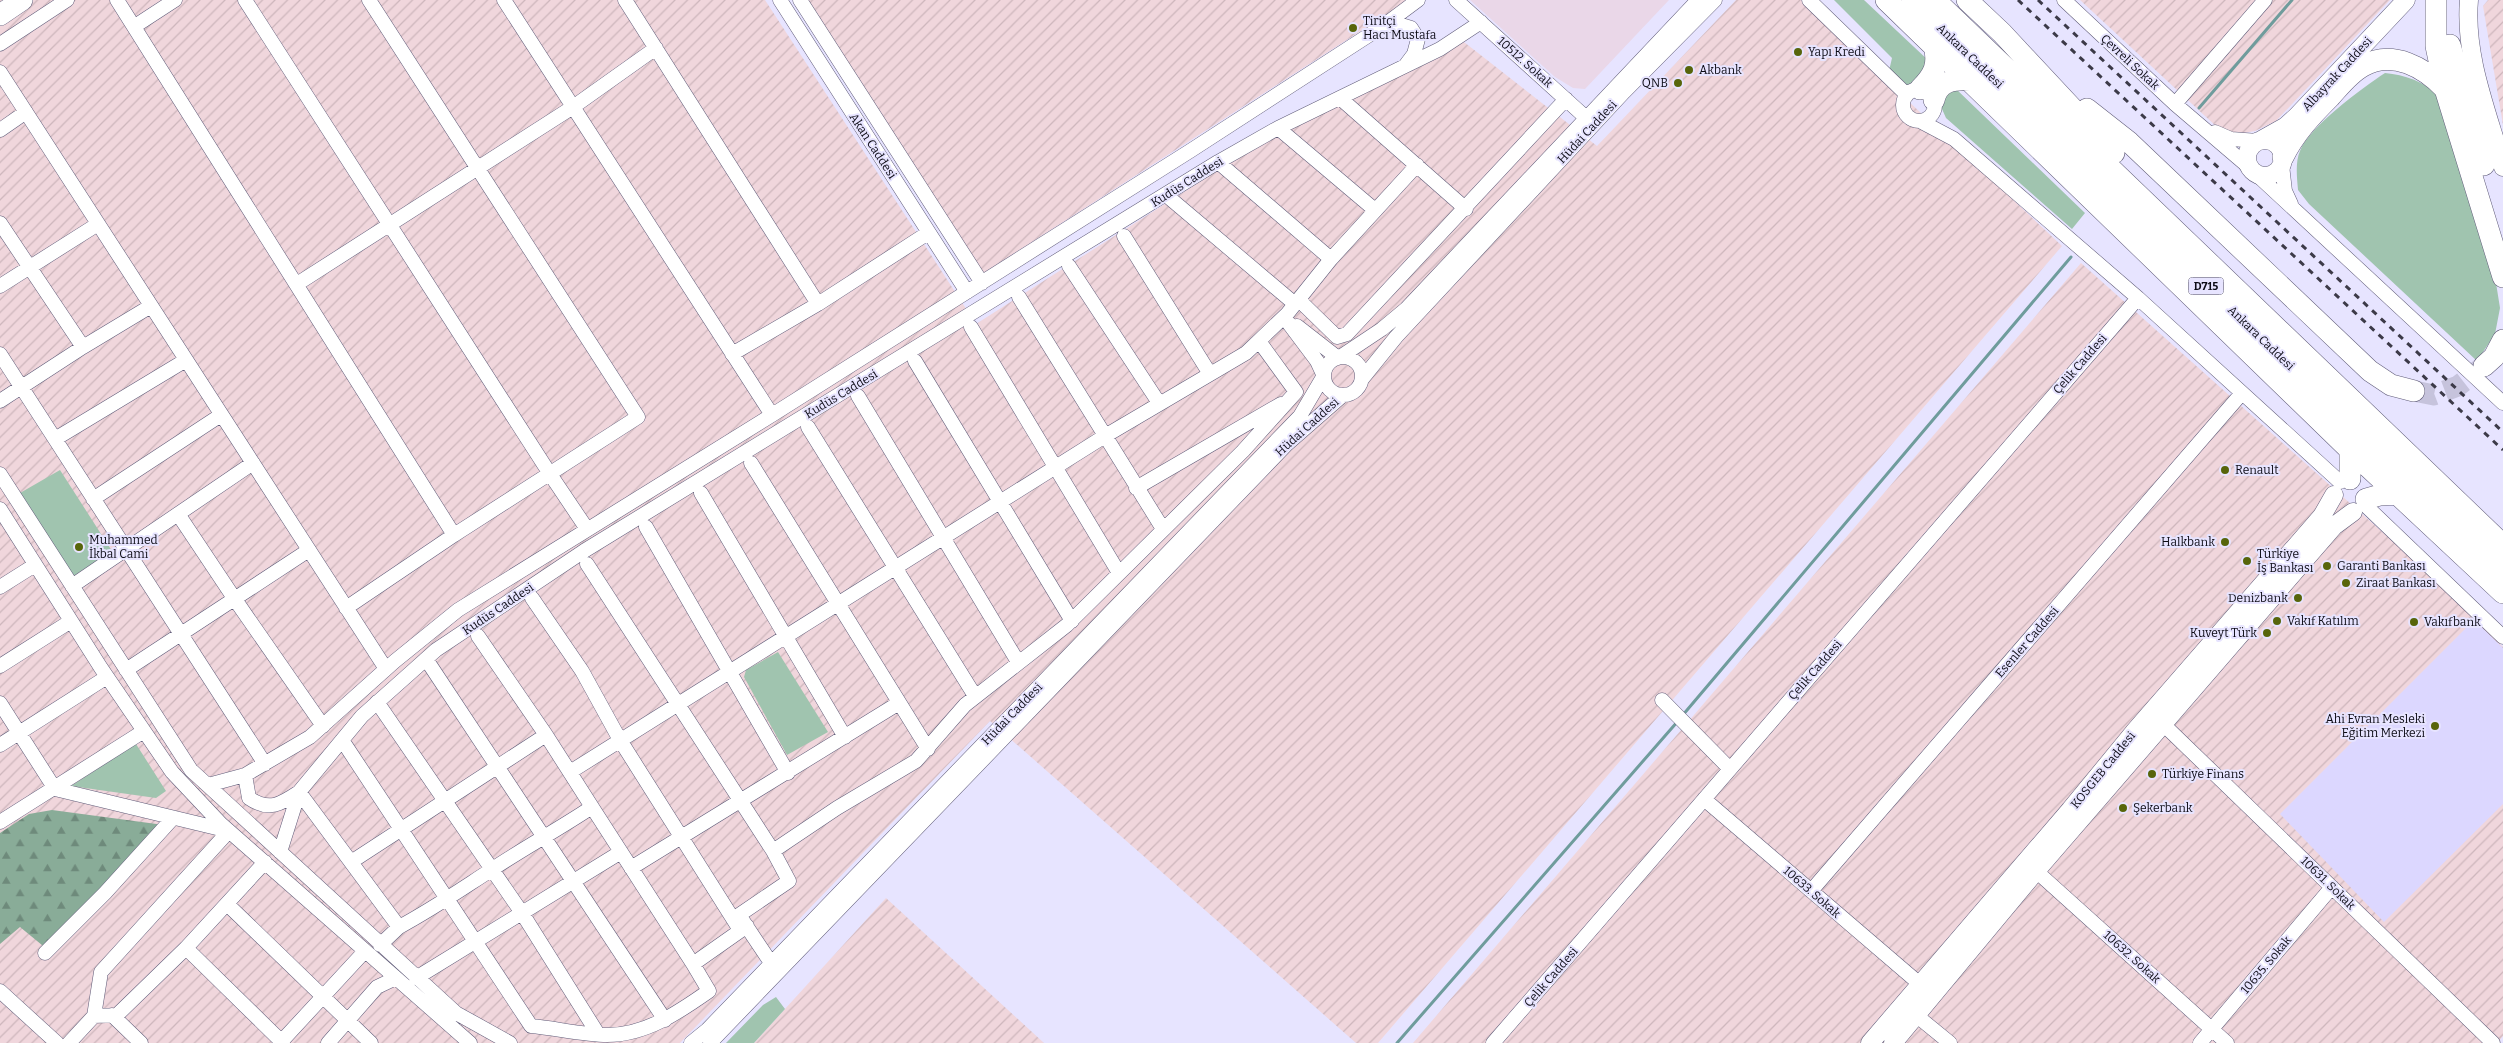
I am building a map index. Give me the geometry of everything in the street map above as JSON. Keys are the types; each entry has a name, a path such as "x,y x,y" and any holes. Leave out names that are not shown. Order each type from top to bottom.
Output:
{"highway":[{"path":"0,16 22,0"},
{"path":"1886,0 2056,162 2350,450 2503,593"},
{"name":"Ankara Caddesi","path":"1912,0 2168,249 2503,570"},
{"name":"Ankara Caddesi","path":"1935,0 2503,544"},
{"path":"1967,0 2002,32 2185,230 2503,530"},
{"path":"2436,0 2436,46 2445,89 2503,277"},
{"path":"2451,0 2448,22 2452,56 2503,230"},
{"path":"1924,98 1936,69 1937,61 1934,46"},
{"path":"2282,161 2291,141 2304,123 2356,71 2371,62 2396,60 2414,65 2430,74 2445,89"},
{"path":"2036,69 2129,142 2370,371 2392,385 2414,391"},
{"path":"1924,98 1946,82 1970,80"},
{"path":"2056,162 2168,249"},
{"path":"2484,366 2494,357 2503,340"},
{"path":"2341,486 2350,450"},
{"path":"2361,505 2380,495 2398,494"}],"main road":[{"name":"Albayrak Caddesi","path":"2260,140 2279,131 2297,116 2406,0"},
{"path":"2469,0 2468,25 2472,59 2503,167"},
{"path":"2260,140 2275,142 2281,149 2282,161 2277,172 2268,176 2252,170 2247,154 2251,146 2260,140"},
{"path":"2362,485 2361,505 2339,508 2341,486 2362,485"},
{"name":"KOSGEB Caddesi","path":"1870,1043 2134,732 2322,516 2341,486"},
{"name":"KOSGEB Caddesi","path":"1893,1043 2036,871 2334,526 2361,505"}],"street":[{"path":"0,44 67,0"},
{"path":"117,0 454,535"},
{"path":"135,26 175,0"},
{"path":"244,0 587,529"},
{"path":"346,608 454,535 638,417 369,0"},
{"path":"504,0 772,415"},
{"path":"625,0 818,304"},
{"name":"Akan Caddesi","path":"780,0 967,292"},
{"name":"Akan Caddesi","path":"800,0 982,283"},
{"name":"Kudüs Caddesi","path":"208,785 245,775 310,737 386,669 458,610 982,283 1383,26 1418,0"},
{"name":"10512. Sokak","path":"1456,0 1590,121"},
{"name":"Hüdai Caddesi","path":"1362,379 1396,337 1698,0"},
{"name":"Hüdai Caddesi","path":"1339,358 1382,329 1406,309 1590,121 1715,0"},
{"path":"1809,0 1924,98 1954,138 2138,298 2341,486"},
{"name":"Çevreli Sokak","path":"2064,0 2175,104 2252,170 2503,403"},
{"path":"2175,104 2265,0"},
{"name":"Kudüs Caddesi","path":"280,852 299,792 342,740 377,702 436,650 584,551 1218,162 1278,128 1440,49 1481,22"},
{"path":"1383,26 1398,24 1411,28 1418,39 1414,54 1404,66"},
{"path":"297,284 573,107 656,48"},
{"path":"0,72 386,669"},
{"path":"1340,98 1466,209"},
{"path":"1924,98 1903,101 1904,111 1910,118 1954,138"},
{"path":"1920,121 1930,116 1924,98"},
{"path":"1166,195 1337,336 1347,334 1466,209 1566,99"},
{"path":"0,130 26,112"},
{"path":"2197,123 2231,139 2260,140"},
{"path":"1278,128 1375,210"},
{"path":"2282,161 2285,191 2295,211"},
{"path":"1218,162 1331,259"},
{"path":"570,772 1105,436 1246,353 1284,317 1331,259 1417,165"},
{"path":"0,223 83,347"},
{"path":"0,286 98,224"},
{"path":"732,354 818,304 928,232"},
{"path":"1124,236 1210,374"},
{"path":"1069,266 1159,404"},
{"path":"1019,297 1136,488 1163,528"},
{"name":"Çelik Caddesi","path":"1493,1043 2138,298"},
{"path":"0,401 83,347 151,306"},
{"path":"1284,317 1339,358 1356,362 1360,367 1362,379 1356,390 1343,395 1333,393 1328,389 1317,360 1284,317"},
{"path":"971,327 1119,573"},
{"path":"772,850 916,761 949,722 975,696 1072,621 1163,528 1243,451 1296,392 1259,341"},
{"path":"0,354 265,764"},
{"path":"1324,376 1330,362 1339,358"},
{"path":"55,439 186,360"},
{"path":"914,362 1072,621"},
{"name":"Hüdai Caddesi","path":"691,1043 707,1030 1300,416 1324,376"},
{"name":"Esenler Caddesi","path":"1811,891 2242,393"},
{"name":"Hüdai Caddesi","path":"710,1043 1287,444 1343,395"},
{"path":"858,396 1018,662"},
{"path":"1136,488 1292,398"},
{"path":"93,498 222,415"},
{"path":"808,427 975,696"},
{"path":"72,586 253,463"},
{"path":"751,463 928,749"},
{"path":"0,474 191,770 456,1013 510,1043"},
{"path":"701,493 845,737"},
{"path":"2361,505 2503,637"},
{"path":"0,509 107,677 172,772 229,830 470,1043"},
{"path":"178,514 323,726"},
{"path":"646,528 788,773"},
{"path":"126,670 309,550"},
{"path":"587,564 679,703 772,850 789,881 739,915 743,929"},
{"path":"0,587 35,565"},
{"path":"532,598 582,671 620,740 681,838 743,929 771,963"},
{"path":"0,666 71,621"},
{"path":"342,740 530,1026 608,1035 644,1028 665,1020 709,991 546,735 478,636"},
{"path":"426,659 665,1020"},
{"path":"0,745 107,677"},
{"path":"1662,700 1730,769"},
{"path":"377,702 522,913 598,1034"},
{"path":"631,868 899,703"},
{"path":"0,704 55,790 229,830"},
{"name":"10631. Sokak","path":"2163,724 2493,1043"},
{"path":"0,822 55,790 144,731"},
{"path":"351,862 546,735"},
{"path":"245,775 249,798 257,804 266,806 281,805 299,792 399,928"},
{"name":"10633. Sokak","path":"1704,799 1921,985"},
{"path":"380,945 399,928 447,901 492,870 546,838 592,807"},
{"path":"45,954 105,892 172,818"},
{"path":"69,1043 94,1016 102,972 229,830"},
{"path":"416,978 621,852"},
{"path":"94,1016 117,1015 228,905 265,862"},
{"name":"10632. Sokak","path":"2036,871 2227,1043"},
{"name":"10635. Sokak","path":"2200,1043 2332,887"},
{"path":"228,905 371,1043"},
{"path":"693,964 743,929"},
{"path":"186,948 282,1043 365,951"},
{"path":"328,1043 377,987 396,978"},
{"path":"0,991 48,1040"},
{"path":"112,1015 141,1043"},
{"path":"1917,1016 1950,1043"}],"shaded area":[{"path":"0,0 765,0 976,324 1297,120 1464,42 1597,146 1736,0 1801,0 2062,246 1378,1043 1356,1043 990,721 680,1043 0,1043"},
{"path":"806,0 1409,0 982,274"},
{"path":"1470,0 1669,0 1585,89 1573,88 1555,77"},
{"path":"2080,0 2390,0 2276,121 2255,131 2231,133 2219,129"},
{"path":"2488,0 2503,0 2503,125 2483,6"},
{"path":"2081,263 2435,579 2503,647 2503,1036 2497,1043 1413,1043"},
{"name":"Ahi Evran Mesleki Eğitim Merkezi","path":"2474,620 2503,648 2503,804 2384,922 2280,814"},
{"path":"886,898 1044,1043 754,1043"}],"green space":[{"path":"1834,0 1864,0 1930,62 1921,78 1904,88 1889,71 1892,58"},
{"path":"2385,73 2400,75 2413,80 2426,86 2438,95 2496,283 2500,308 2495,334 2477,361 2309,204 2298,190 2297,160 2305,141 2337,109"},
{"path":"1955,88 2085,213 2072,229 1946,118 1942,109 1942,99"},
{"path":"60,470 112,551 72,577 20,493"},
{"path":"778,652 828,732 787,755 744,677 746,670"},
{"path":"136,744 166,791 156,798 71,786"},
{"path":"52,810 164,825 48,950 20,927 0,944 0,833 29,814"},
{"path":"776,997 785,1009 754,1043 726,1043 763,1005"}],"waterway":[{"path":"2199,108 2292,0"},
{"path":"1682,716 2071,257"},
{"path":"1397,1043 1678,721"}],"tunnel":[{"path":"2414,391 2434,395 2458,386 2484,366"}],"railway":[{"path":"2018,0 2503,450"},
{"path":"2038,0 2503,432"}],"place":[{"name":"Tiritçi Hacı Mustafa","path":"1353,28"},
{"name":"Yapı Kredi","path":"1798,52"},
{"name":"Akbank","path":"1689,70"},
{"name":"QNB","path":"1678,83"},
{"name":"Renault","path":"2225,470"},
{"name":"Halkbank","path":"2225,542"},
{"name":"Muhammed İkbal Cami","path":"79,547"},
{"name":"Türkiye İş Bankası","path":"2247,561"},
{"name":"Garanti Bankası","path":"2327,566"},
{"name":"Ziraat Bankası","path":"2346,583"},
{"name":"Denizbank","path":"2298,598"},
{"name":"Vakıf Katılım","path":"2277,621"},
{"name":"Vakıfbank","path":"2414,622"},
{"name":"Kuveyt Türk","path":"2267,633"},
{"name":"Ahi Evran Mesleki Eğitim Merkezi","path":"2435,726"},
{"name":"Türkiye Finans","path":"2152,774"},
{"name":"Şekerbank","path":"2123,808"}]}
